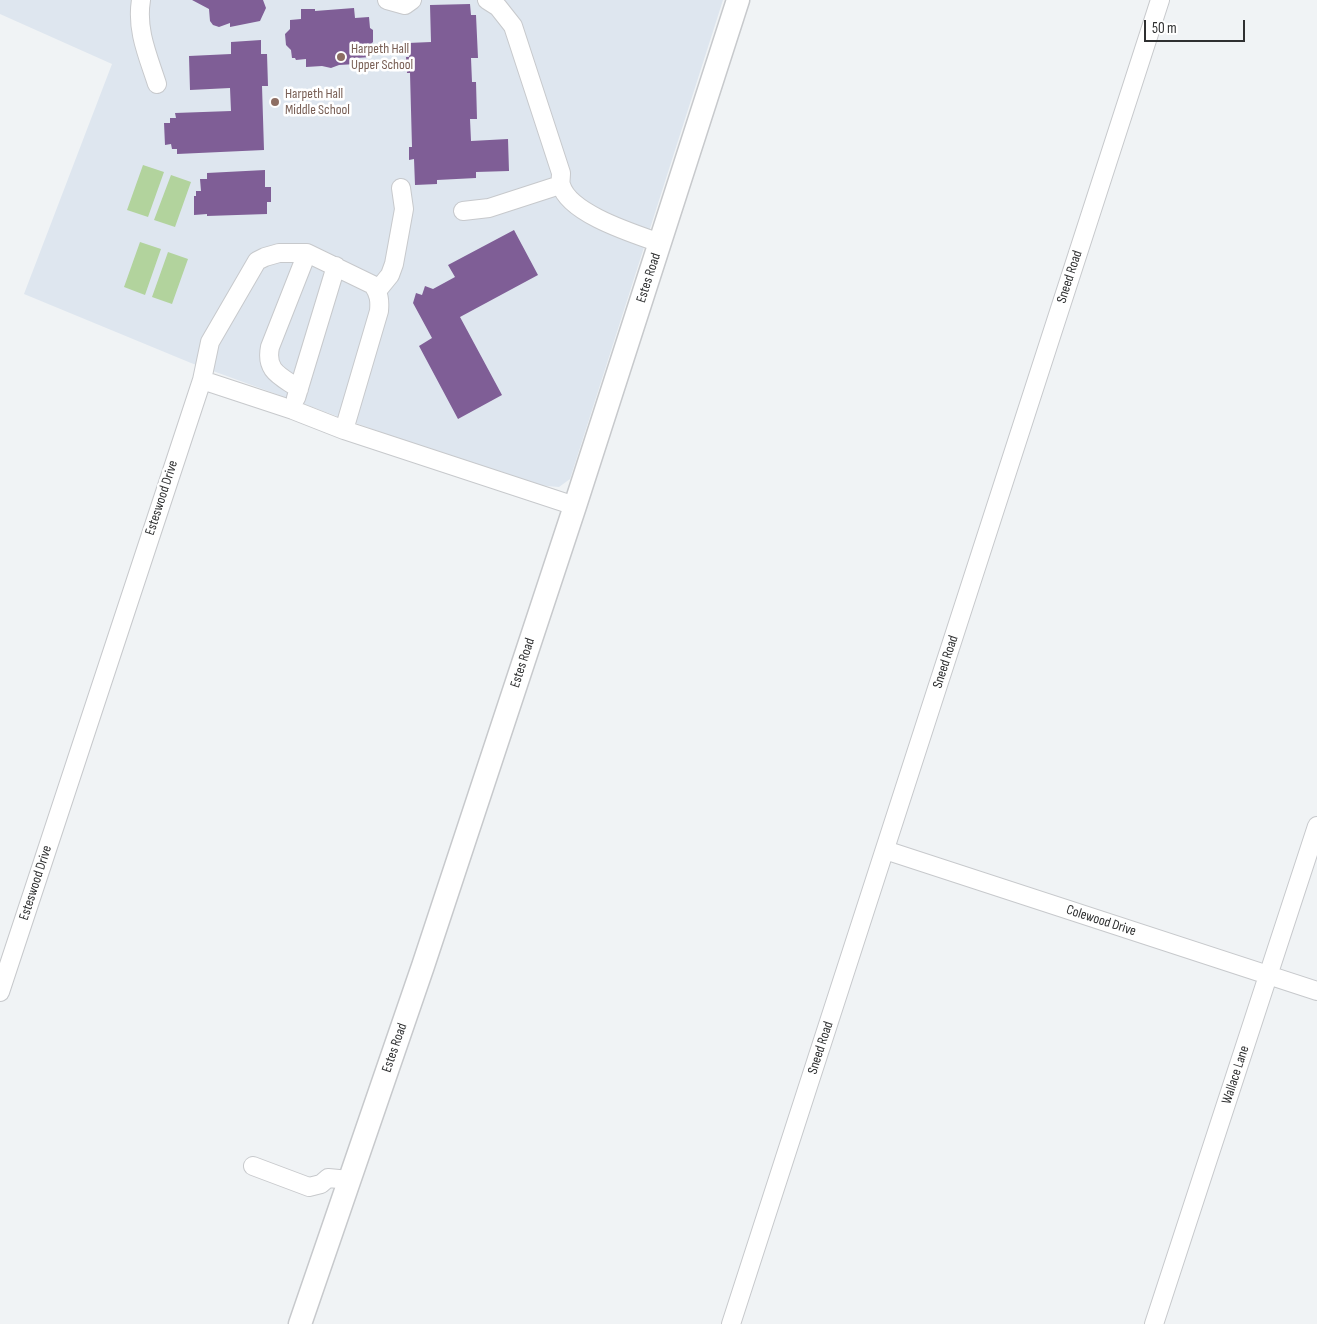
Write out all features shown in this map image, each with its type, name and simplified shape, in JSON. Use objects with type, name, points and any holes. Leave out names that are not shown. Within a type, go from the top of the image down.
[{"type":"main road","name":"Estes Road","points":[[300,1324],[423,966],[575,506],[738,0]]},
{"type":"street","points":[[140,0],[138,14],[142,39],[157,84]]},
{"type":"street","points":[[387,0],[405,5],[412,0]]},
{"type":"street","points":[[487,0],[498,7],[514,26],[561,173],[560,185],[570,199],[599,221],[660,243]]},
{"type":"street","name":"Sneed Road","points":[[732,1324],[1160,0]]},
{"type":"street","points":[[463,211],[489,208],[560,185]]},
{"type":"street","points":[[377,291],[390,275],[394,264],[404,209],[401,188]]},
{"type":"street","name":"Esteswood Drive","points":[[0,992],[202,380],[210,342],[257,262],[265,257],[279,253],[306,253]]},
{"type":"street","points":[[299,389],[272,369],[269,363],[269,355],[270,347],[306,253],[373,285],[380,302],[344,430]]},
{"type":"street","points":[[293,410],[336,266]]},
{"type":"street","points":[[202,380],[293,410],[344,430],[575,506]]},
{"type":"street","name":"Wallace Lane","points":[[1154,1324],[1317,826]]},
{"type":"street","name":"Colewood Drive","points":[[884,850],[1317,991]]},
{"type":"street","points":[[253,1166],[309,1187],[321,1184],[328,1178],[350,1180]]},
{"type":"shaded area","points":[[0,0],[723,0],[570,479],[559,487],[535,485],[471,465],[191,363],[24,294],[112,64],[0,14]]},
{"type":"green space","points":[[143,165],[164,172],[148,217],[127,210]]},
{"type":"green space","points":[[171,175],[191,182],[175,227],[154,220]]},
{"type":"green space","points":[[140,242],[161,249],[145,295],[124,287]]},
{"type":"green space","points":[[168,252],[188,259],[172,304],[152,297]]},
{"type":"building","points":[[192,0],[263,0],[266,8],[260,21],[230,27],[230,23],[219,27],[213,25],[210,21],[209,9]]},
{"type":"building","points":[[470,4],[471,15],[476,15],[478,58],[471,58],[472,82],[476,82],[477,119],[470,119],[471,141],[508,139],[509,171],[476,172],[476,178],[437,180],[437,184],[415,185],[414,159],[409,160],[409,147],[412,147],[410,73],[407,73],[406,57],[409,57],[408,43],[431,42],[430,5]]},
{"type":"building","points":[[354,8],[355,18],[369,17],[370,28],[373,30],[371,57],[356,58],[356,64],[339,65],[331,68],[322,66],[306,67],[306,59],[296,60],[292,58],[291,50],[286,45],[285,34],[290,29],[290,20],[301,19],[301,9],[315,9],[315,11]]},
{"type":"building","points":[[261,40],[261,54],[267,54],[268,86],[262,86],[264,150],[177,154],[177,149],[172,149],[171,144],[165,145],[164,123],[170,123],[170,118],[176,118],[175,113],[231,111],[230,88],[190,90],[189,56],[231,54],[231,42]]},
{"type":"building","points":[[265,170],[265,187],[271,187],[271,202],[267,202],[267,214],[194,215],[194,196],[196,196],[196,191],[201,191],[200,179],[207,179],[207,173]]},
{"type":"building","points":[[514,230],[538,275],[460,317],[502,395],[458,419],[419,346],[432,338],[413,303],[416,293],[422,295],[425,286],[433,289],[455,277],[448,265]]},
{"type":"place","name":"Harpeth Hall Upper School","points":[[341,57]]},
{"type":"place","name":"Harpeth Hall Middle School","points":[[275,102]]}]
